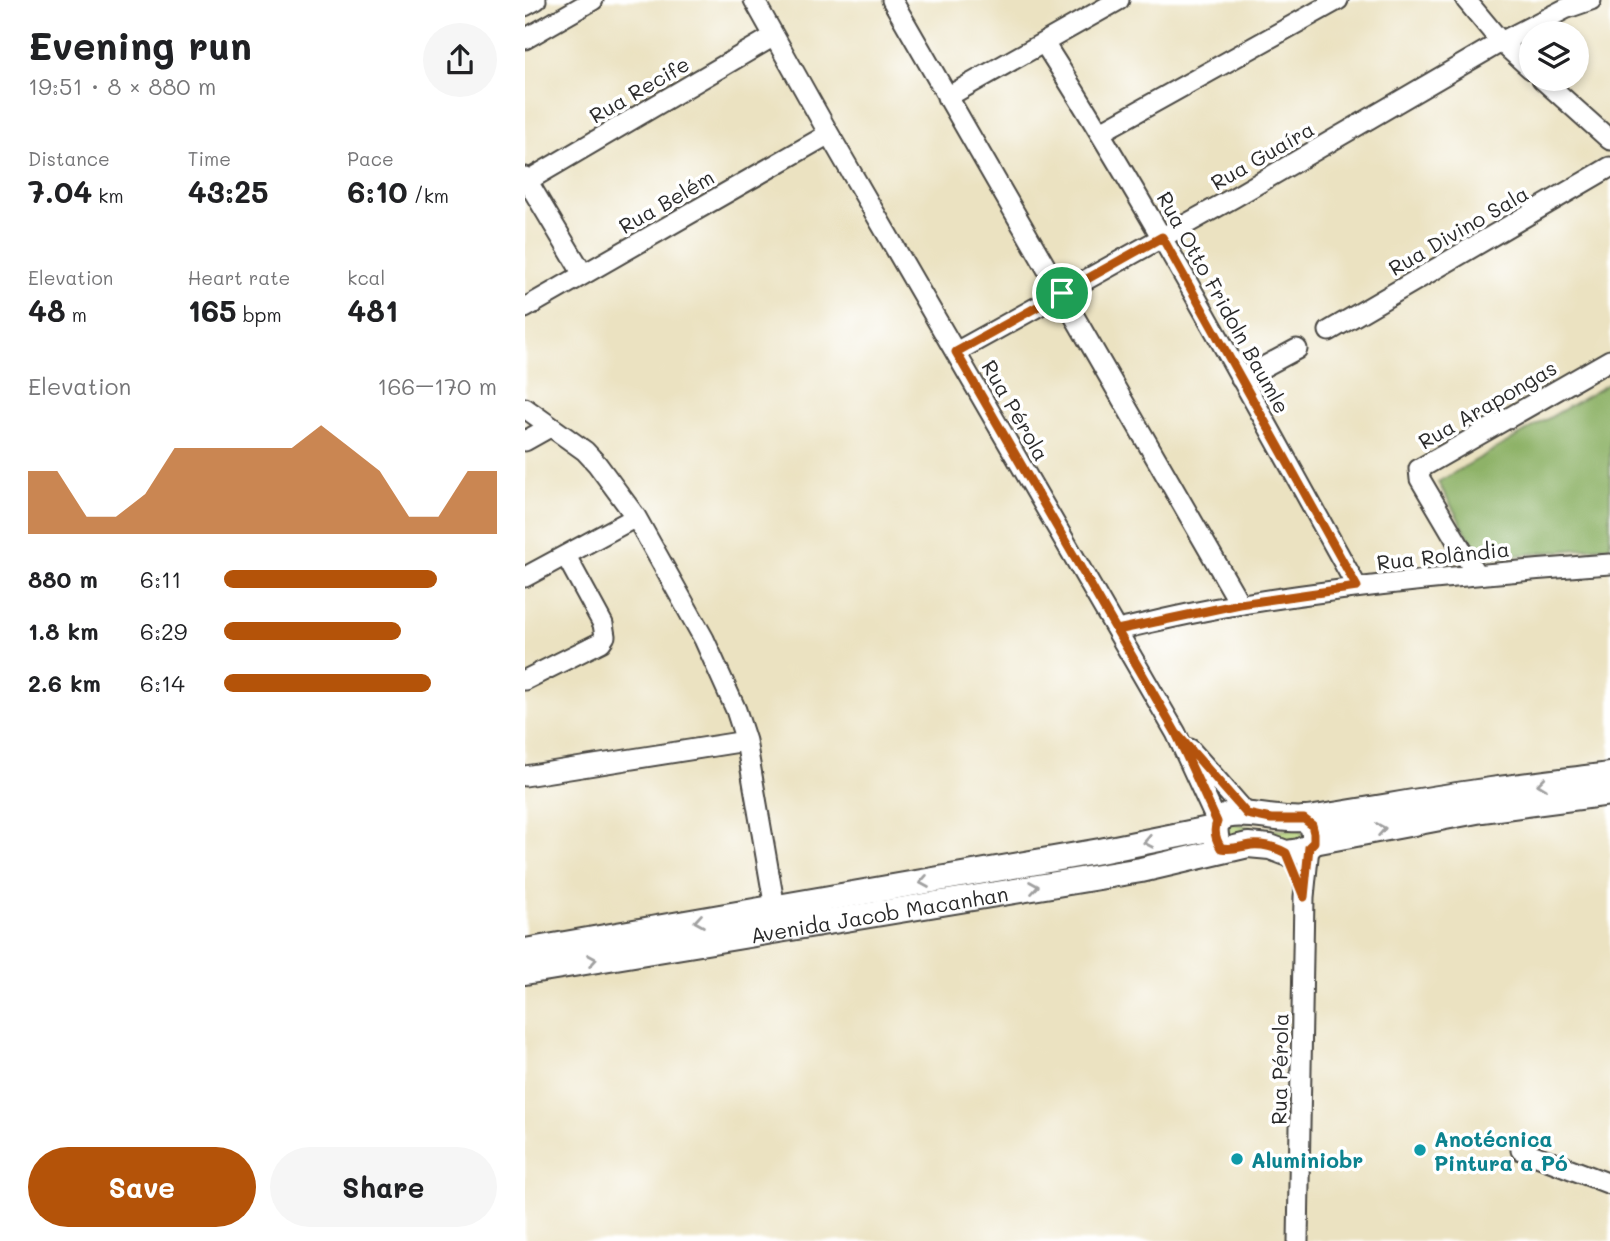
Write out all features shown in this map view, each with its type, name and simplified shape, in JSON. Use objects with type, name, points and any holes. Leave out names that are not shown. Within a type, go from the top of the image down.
[{"type":"main road","name":"Avenida Jacob Macanhan","points":[[525,951],[1100,851],[1216,825],[1230,815],[1304,819],[1610,775]]},
{"type":"main road","name":"Avenida Jacob Macanhan","points":[[525,972],[1141,870],[1256,845],[1303,847],[1482,810],[1610,793]]},
{"type":"main road","points":[[1303,847],[1314,833],[1312,825],[1304,819]]},
{"type":"main road","points":[[1216,825],[1217,842],[1221,848],[1232,850]]},
{"type":"street","points":[[525,6],[536,0]]},
{"type":"street","points":[[525,39],[593,0]]},
{"type":"street","name":"Rua Pérola","points":[[754,0],[1176,733],[1216,825]]},
{"type":"street","points":[[892,0],[1240,604]]},
{"type":"street","points":[[947,97],[1119,0]]},
{"type":"street","points":[[1101,132],[1338,0]]},
{"type":"street","points":[[1466,0],[1501,42],[1519,58]]},
{"type":"street","name":"Rua Guaíra","points":[[956,352],[1501,42],[1565,9],[1591,0]]},
{"type":"street","name":"Rua Recife","points":[[526,179],[774,36]]},
{"type":"street","name":"Rua Otto Fridoln Baumle","points":[[1044,43],[1101,132],[1162,237],[1357,587]]},
{"type":"street","points":[[1555,91],[1610,140]]},
{"type":"street","name":"Rua Belém","points":[[525,308],[829,134]]},
{"type":"street","name":"Rua Divino Sala","points":[[1329,331],[1610,167]]},
{"type":"street","points":[[526,179],[583,274]]},
{"type":"street","points":[[1241,379],[1297,348]]},
{"type":"street","name":"Rua Arapongas","points":[[1476,574],[1420,479],[1419,469],[1610,360]]},
{"type":"street","points":[[525,408],[585,451],[597,464],[636,517],[704,639],[736,710],[746,741],[775,908]]},
{"type":"street","points":[[525,441],[550,427]]},
{"type":"street","points":[[525,577],[636,517]]},
{"type":"street","points":[[525,681],[601,642],[605,636],[603,624],[566,556]]},
{"type":"street","name":"Rua Rolândia","points":[[1117,630],[1240,604],[1357,587],[1476,574],[1610,564]]},
{"type":"street","name":"Rua Pérola","points":[[1176,733],[1247,814]]},
{"type":"street","points":[[525,776],[746,741]]},
{"type":"street","name":"Rua Pérola","points":[[1298,1241],[1303,847]]},
{"type":"street","points":[[1521,1150],[1610,1184]]},
{"type":"green space","points":[[1610,383],[1610,546],[1481,559],[1438,482]]},
{"type":"green space","points":[[1229,822],[1264,830],[1300,829],[1303,835],[1300,843],[1230,839],[1227,835]]},
{"type":"place","name":"Anotécnica Pintura a Pó","points":[[1420,1150]]},
{"type":"place","name":"Aluminiobr","points":[[1237,1159]]},
{"type":"route","points":[[1062,293],[956,352],[1176,733],[1217,822],[1217,842],[1221,848],[1232,850],[1256,845],[1270,846],[1286,853],[1304,897],[1309,847],[1314,842],[1312,825],[1304,819],[1271,819],[1247,814],[1176,733],[1117,630],[1240,604],[1357,587],[1162,237],[1062,293]]}]
